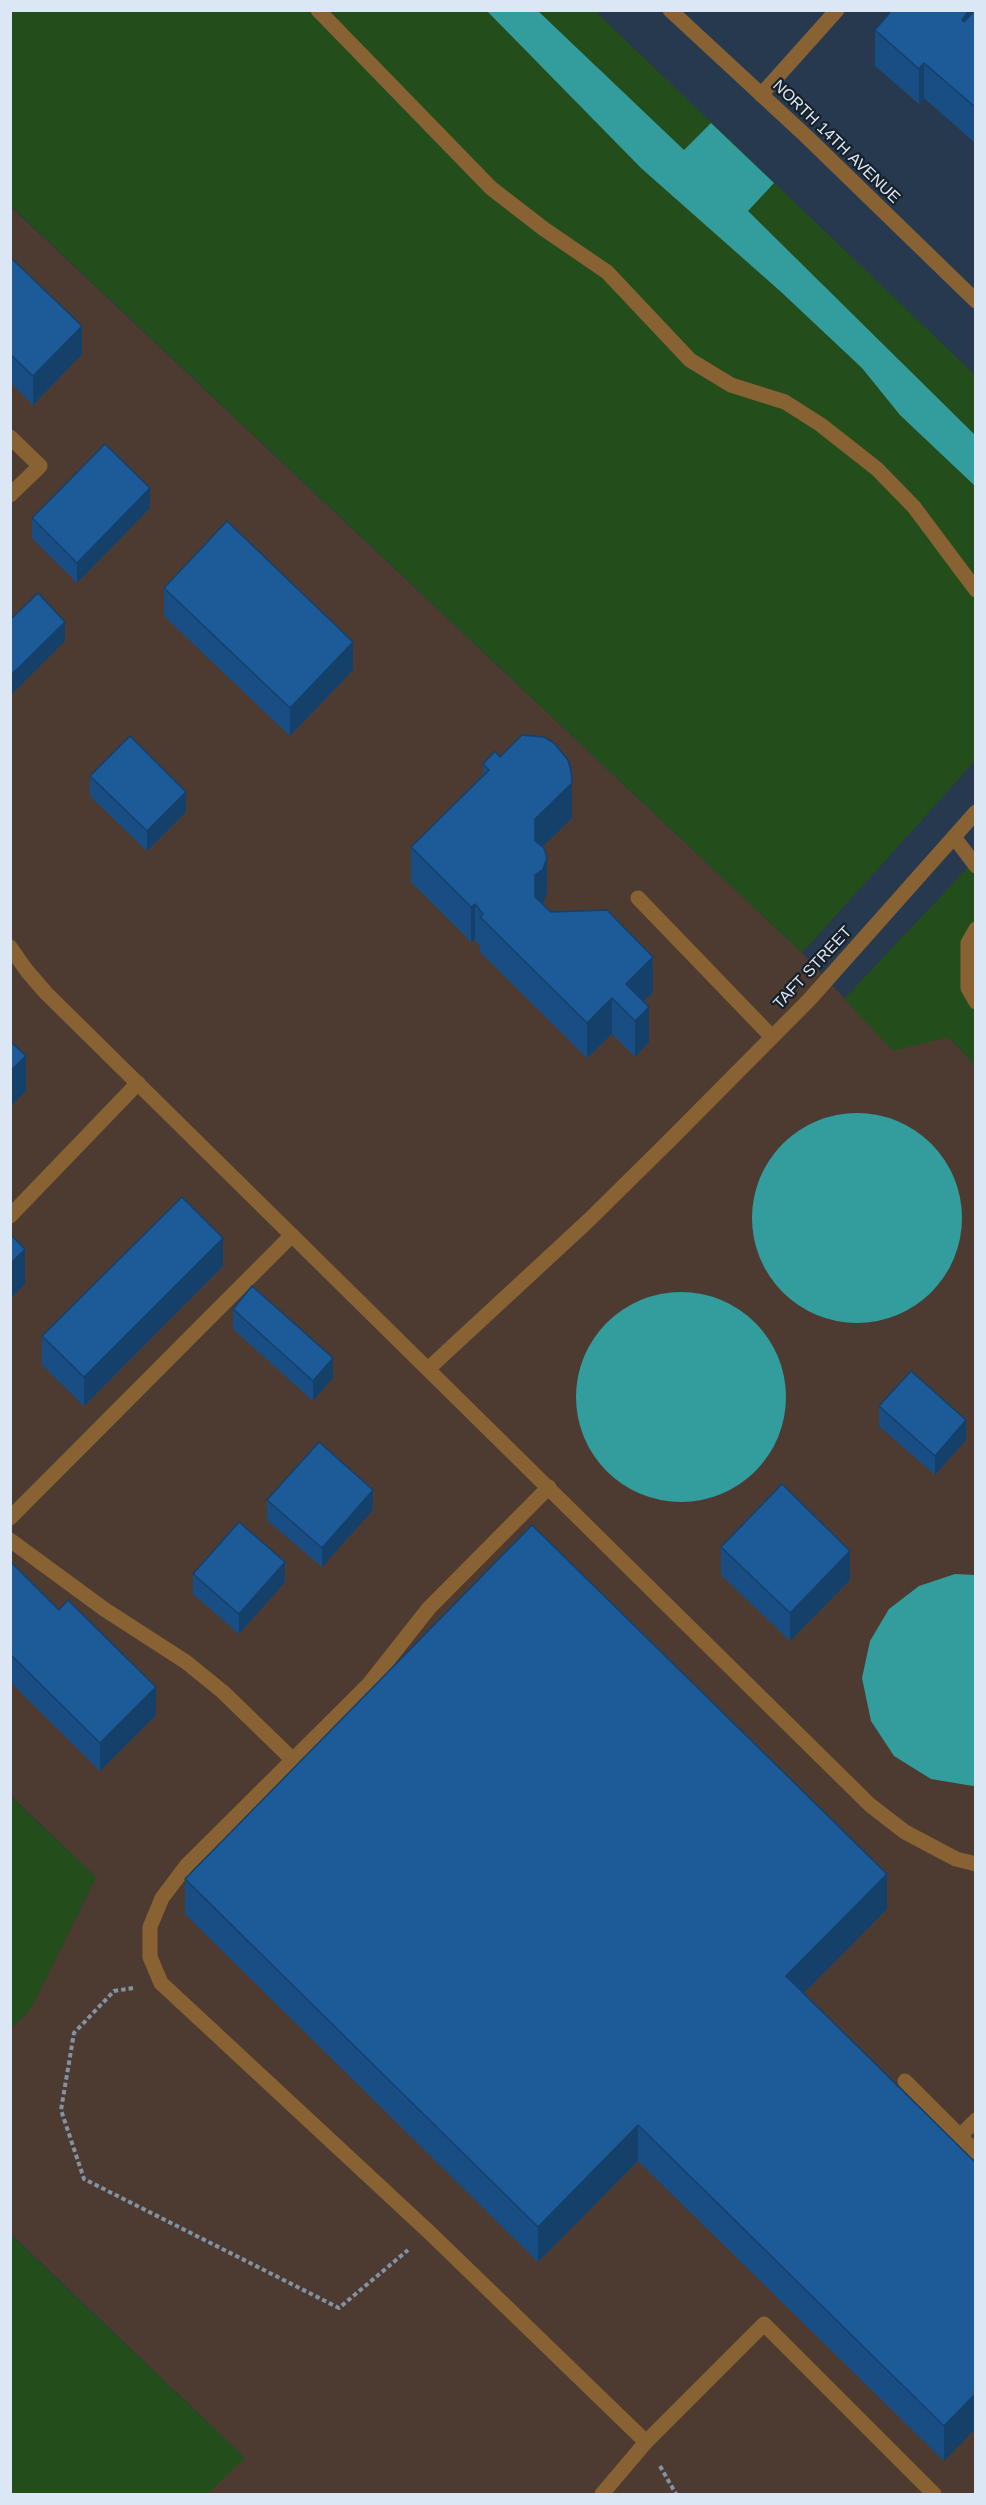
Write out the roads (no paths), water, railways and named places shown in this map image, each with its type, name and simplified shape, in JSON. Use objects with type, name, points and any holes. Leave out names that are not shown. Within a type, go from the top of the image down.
[{"type":"street","points":[[318,10],[491,188],[543,230],[607,272],[690,360],[731,385],[785,402],[821,425],[877,469],[914,507],[975,590]]},
{"type":"street","name":"NORTH 14TH AVENUE","points":[[670,10],[761,94],[975,301]]},
{"type":"street","points":[[761,94],[837,10]]},
{"type":"street","points":[[10,437],[40,466],[10,495]]},
{"type":"street","name":"TAFT STREET","points":[[428,1369],[589,1220],[809,1000],[975,812]]},
{"type":"street","points":[[954,837],[975,866]]},
{"type":"street","points":[[638,898],[772,1037]]},
{"type":"street","points":[[975,929],[968,943],[968,988],[975,1002]]},
{"type":"street","points":[[10,947],[46,993],[870,1804],[905,1832],[956,1859],[975,1864]]},
{"type":"street","points":[[10,1216],[138,1083]]},
{"type":"street","points":[[10,1518],[292,1234]]},
{"type":"street","points":[[549,1487],[429,1608],[369,1684],[187,1865],[162,1899],[150,1927],[150,1957],[161,1983],[429,2232],[646,2442]]},
{"type":"street","points":[[10,1540],[104,1609],[186,1662],[223,1692],[293,1760]]},
{"type":"street","points":[[905,2082],[975,2152]]},
{"type":"street","points":[[960,2136],[975,2120]]},
{"type":"street","points":[[602,2494],[646,2442],[764,2324],[934,2494]]}]
